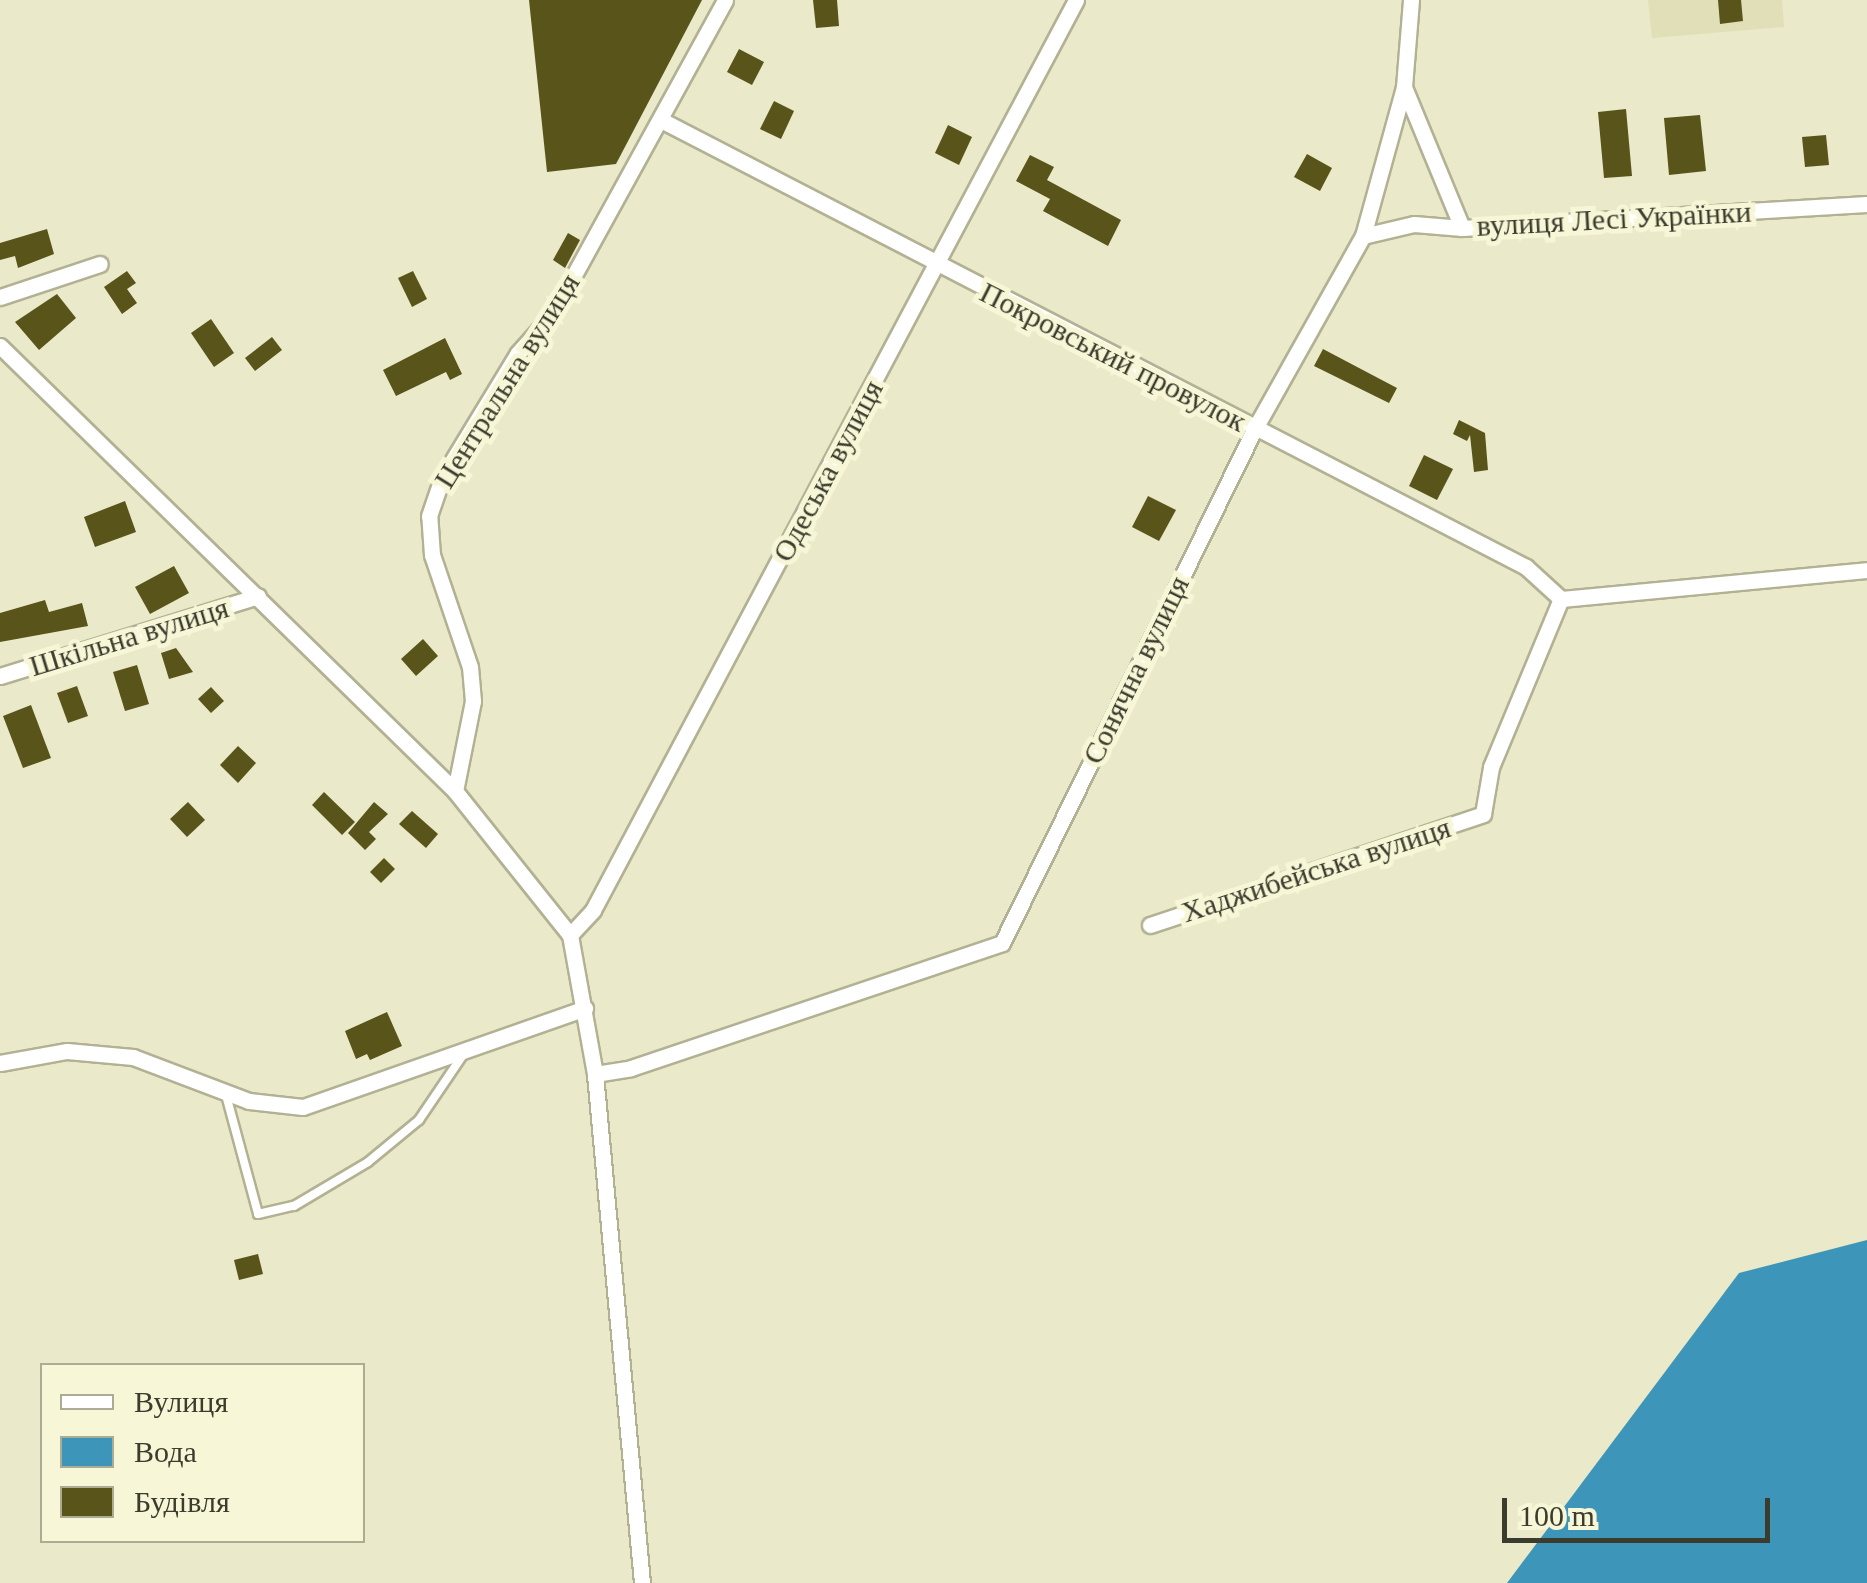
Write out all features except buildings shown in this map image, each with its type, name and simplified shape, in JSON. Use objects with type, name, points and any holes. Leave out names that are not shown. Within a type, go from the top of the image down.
[{"type":"street","name":"Центральна вулиця","points":[[455,791],[473,701],[470,667],[432,555],[429,516],[442,478],[518,354],[552,314],[724,0]]},
{"type":"street","name":"Одеська вулиця","points":[[570,935],[602,892],[1076,0]]},
{"type":"street","name":"Сонячна вулиця","points":[[596,1074],[706,1044],[1002,943],[1254,430],[1363,236],[1404,86],[1411,0]]},
{"type":"street","points":[[1404,86],[1462,228]]},
{"type":"street","name":"Покровський провулок","points":[[661,120],[937,267],[1526,567],[1561,599]]},
{"type":"street","name":"вулиця Лесі Українки","points":[[1363,236],[1414,224],[1462,228],[1867,204]]},
{"type":"street","points":[[0,297],[100,264]]},
{"type":"street","points":[[0,346],[455,791],[570,935],[596,1074],[642,1583]]},
{"type":"street","points":[[1561,599],[1867,570]]},
{"type":"street","name":"Шкільна вулиця","points":[[0,676],[258,596]]},
{"type":"street","name":"Хаджибейська вулиця","points":[[1150,926],[1483,814],[1490,767],[1561,599]]},
{"type":"street","points":[[0,1064],[67,1051],[134,1057],[276,1107],[303,1107],[584,1008]]},
{"type":"lane","points":[[224,1091],[258,1214],[294,1206],[368,1162],[418,1120],[466,1051]]},
{"type":"shaded area","points":[[1648,0],[1782,0],[1784,27],[1652,38]]},
{"type":"water","points":[[1867,1240],[1867,1583],[1507,1583],[1739,1273]]}]
